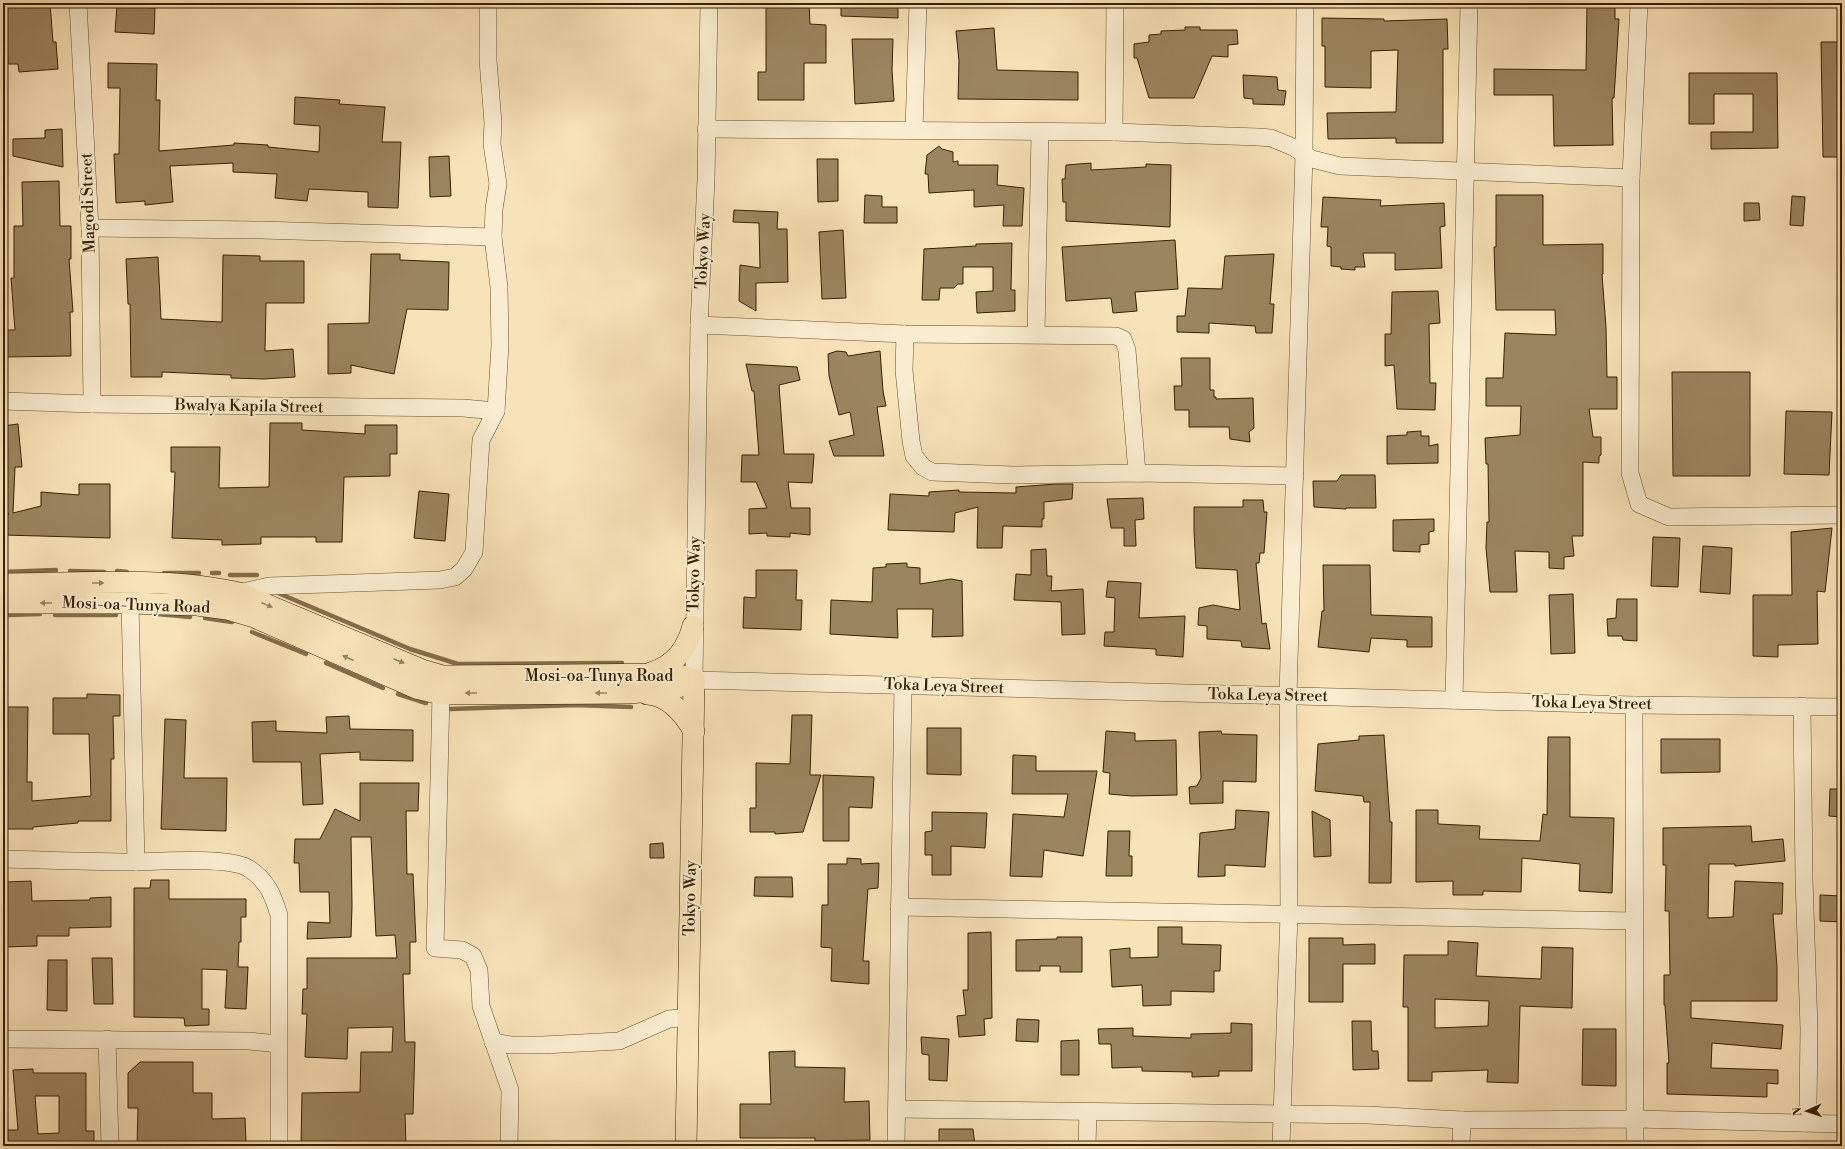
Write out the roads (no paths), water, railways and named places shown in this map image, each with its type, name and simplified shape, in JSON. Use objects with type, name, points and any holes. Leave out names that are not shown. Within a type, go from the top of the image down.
[{"type":"main road","name":"Mosi-oa-Tunya Road","points":[[3,584],[131,583],[217,588],[254,617],[416,688],[441,694],[630,693],[673,689],[694,680]]},
{"type":"main road","name":"Mosi-oa-Tunya Road","points":[[3,604],[130,603],[197,605],[233,601],[422,670],[443,676],[676,674],[694,680]]},
{"type":"main road","points":[[647,674],[660,669],[678,657],[690,639],[693,626]]},
{"type":"main road","name":"Tokyo Way","points":[[686,1146],[694,680]]},
{"type":"main road","points":[[630,693],[650,694],[669,701],[684,714],[694,731]]},
{"type":"street","name":"Magodi Street","points":[[78,3],[90,228],[92,404]]},
{"type":"street","points":[[233,601],[269,586],[440,580],[455,577],[464,569],[474,552],[481,440],[496,411],[500,345],[499,287],[493,237],[494,209],[498,184],[492,144],[488,60],[488,3]]},
{"type":"street","name":"Tokyo Way","points":[[694,680],[693,626],[699,325],[706,180],[709,3]]},
{"type":"street","points":[[914,130],[918,3]]},
{"type":"street","points":[[1114,132],[1115,3]]},
{"type":"street","points":[[1281,1146],[1289,914],[1288,695],[1304,154],[1305,3]]},
{"type":"street","points":[[1454,700],[1469,3]]},
{"type":"street","points":[[1639,3],[1631,178],[1630,473],[1640,504],[1669,517],[1842,515]]},
{"type":"street","points":[[706,129],[914,130],[1040,133],[1114,132],[1264,137],[1271,138],[1293,147],[1312,159],[1340,166],[1631,178]]},
{"type":"street","points":[[1036,334],[1040,133]]},
{"type":"street","points":[[90,228],[261,230],[493,237]]},
{"type":"street","points":[[699,325],[905,334],[1036,334],[1116,336],[1123,339],[1127,350],[1137,473]]},
{"type":"street","points":[[905,334],[904,370],[911,441],[914,456],[923,467],[932,472],[948,474],[1012,475],[1137,473],[1295,476]]},
{"type":"street","name":"Bwalya Kapila Street","points":[[3,401],[92,404],[463,408],[496,411]]},
{"type":"street","points":[[130,603],[136,862]]},
{"type":"street","name":"Toka Leya Street","points":[[694,680],[903,684],[1634,705],[1842,707]]},
{"type":"street","points":[[896,1146],[903,684]]},
{"type":"street","points":[[441,694],[435,948],[462,950],[473,956],[478,970],[481,1006],[510,1090],[509,1146]]},
{"type":"street","points":[[1634,705],[1635,1146]]},
{"type":"street","points":[[1802,706],[1804,879],[1809,1029],[1808,1106],[1804,1123]]},
{"type":"street","points":[[3,859],[136,862],[191,861],[225,863],[247,867],[263,879],[273,894],[279,915],[279,1146]]},
{"type":"street","points":[[899,907],[1634,921]]},
{"type":"street","points":[[493,1042],[511,1045],[543,1045],[619,1040],[669,1019],[688,1017]]},
{"type":"street","points":[[3,1039],[249,1041],[278,1044]]},
{"type":"street","points":[[108,1039],[110,1146]]},
{"type":"street","points":[[897,1110],[1368,1115],[1462,1120],[1636,1119],[1842,1124]]},
{"type":"street","points":[[1088,1112],[1088,1146]]},
{"type":"street","points":[[1461,1146],[1462,1120]]},
{"type":"waterway","points":[[3,572],[56,570]]},
{"type":"waterway","points":[[70,571],[104,572]]},
{"type":"waterway","points":[[117,571],[127,572]]},
{"type":"waterway","points":[[164,573],[199,573]]},
{"type":"waterway","points":[[212,573],[219,573]]},
{"type":"waterway","points":[[230,575],[257,575]]},
{"type":"waterway","points":[[278,593],[410,649],[458,664],[622,663]]},
{"type":"waterway","points":[[7,615],[40,614]]},
{"type":"waterway","points":[[158,614],[190,617]]},
{"type":"waterway","points":[[55,615],[116,615]]},
{"type":"waterway","points":[[205,618],[232,622]]},
{"type":"waterway","points":[[252,632],[306,654]]},
{"type":"waterway","points":[[326,663],[383,688]]},
{"type":"waterway","points":[[398,694],[426,703]]},
{"type":"waterway","points":[[450,709],[576,705],[631,707]]}]
